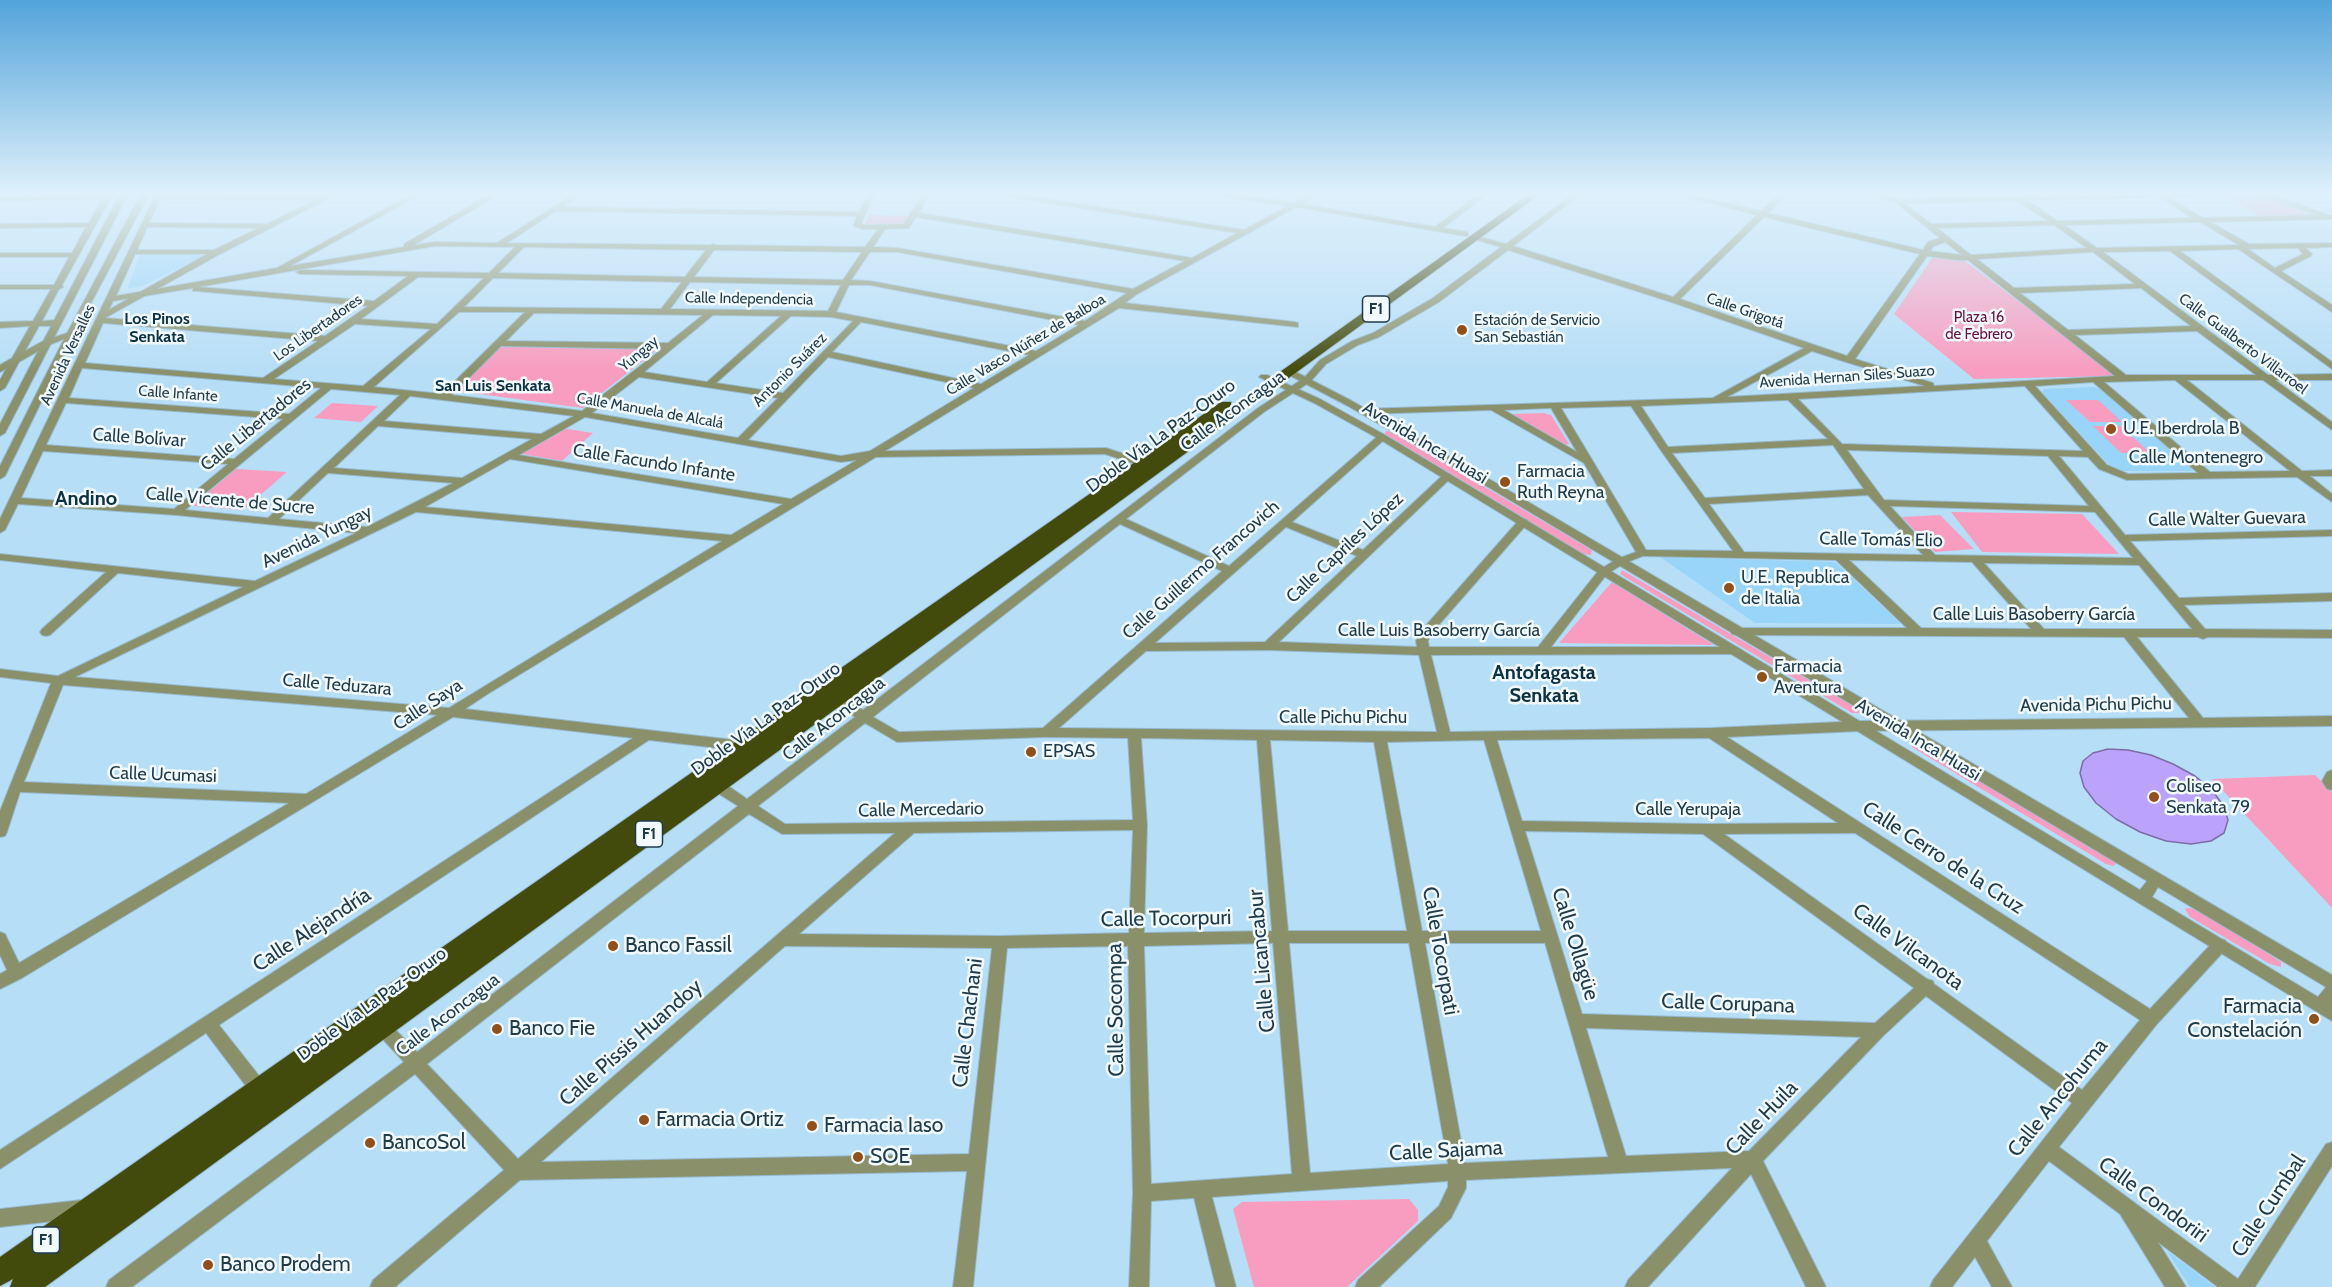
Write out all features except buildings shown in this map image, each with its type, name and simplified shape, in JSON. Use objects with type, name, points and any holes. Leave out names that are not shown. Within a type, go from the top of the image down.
[{"type":"highway","name":"Doble Vía La Paz-Oruro","points":[[23,1287],[381,1026],[1281,380],[1449,252]]},
{"type":"highway","name":"Doble Vía La Paz-Oruro","points":[[0,1273],[1143,463],[1281,380],[1449,252]]},
{"type":"street","points":[[0,388],[77,252]]},
{"type":"street","name":"Avenida Versalles","points":[[0,433],[93,252]]},
{"type":"street","name":"Avenida Versalles","points":[[0,476],[114,252]]},
{"type":"street","name":"Avenida Versalles","points":[[0,530],[111,299],[130,252]]},
{"type":"street","points":[[100,318],[217,252]]},
{"type":"street","points":[[272,273],[311,252]]},
{"type":"street","points":[[111,299],[388,252]]},
{"type":"street","points":[[366,389],[439,327],[515,252]]},
{"type":"street","points":[[664,311],[708,252]]},
{"type":"street","points":[[831,314],[846,282],[864,252]]},
{"type":"street","points":[[909,252],[1134,292]]},
{"type":"street","points":[[1144,252],[1193,260]]},
{"type":"street","name":"Calle Vasco Núñez de Balboa","points":[[873,454],[1118,305],[1134,292],[1208,252]]},
{"type":"street","name":"Calle Aconcagua","points":[[116,1287],[417,1062],[1261,410],[1281,380],[1307,380],[1330,357],[1355,343],[1376,335],[1436,300],[1500,252]]},
{"type":"street","name":"Calle Grigotá","points":[[1527,252],[1811,348],[1937,387]]},
{"type":"street","points":[[1674,300],[1722,252]]},
{"type":"street","points":[[1921,252],[1947,257],[2057,252]]},
{"type":"street","points":[[1961,252],[2124,378]]},
{"type":"street","name":"Calle Gualberto Villarroel","points":[[2098,252],[2332,427]]},
{"type":"street","points":[[2177,252],[2332,366]]},
{"type":"street","points":[[2251,252],[2332,309]]},
{"type":"street","points":[[2275,270],[2282,269],[2308,254],[2306,252]]},
{"type":"street","points":[[1849,360],[1925,253]]},
{"type":"street","points":[[0,255],[75,255]]},
{"type":"street","points":[[297,268],[299,272],[307,274],[870,283],[1087,324]]},
{"type":"street","name":"Los Libertadores","points":[[266,380],[414,276]]},
{"type":"street","points":[[193,286],[200,291],[377,304]]},
{"type":"street","points":[[2012,291],[2143,286]]},
{"type":"street","points":[[0,287],[59,287]]},
{"type":"street","points":[[1118,305],[1295,325]]},
{"type":"street","name":"Calle Independencia","points":[[458,309],[831,314],[1036,354]]},
{"type":"street","points":[[445,397],[532,310]]},
{"type":"street","name":"Yungay","points":[[584,414],[637,374],[710,313]]},
{"type":"street","points":[[710,384],[789,313]]},
{"type":"street","points":[[0,325],[36,325],[100,318],[327,339]]},
{"type":"street","name":"Antonio Suárez","points":[[740,442],[860,319]]},
{"type":"street","points":[[353,321],[439,327]]},
{"type":"street","points":[[2065,333],[2197,328]]},
{"type":"street","points":[[0,369],[46,343],[70,335]]},
{"type":"street","points":[[498,343],[669,346]]},
{"type":"street","points":[[1714,401],[1811,348]]},
{"type":"street","points":[[828,354],[981,387]]},
{"type":"street","points":[[0,362],[15,362]]},
{"type":"street","name":"Calle Manuela de Alcalá","points":[[80,365],[408,393],[584,414],[841,459],[873,454],[1106,451],[1143,463]]},
{"type":"street","points":[[637,374],[785,396]]},
{"type":"street","name":"Avenida Hernan Siles Suazo","points":[[1365,411],[1714,401],[2124,378],[2332,377]]},
{"type":"street","points":[[2178,378],[2332,499]]},
{"type":"street","name":"Avenida Inca Huasi","points":[[1281,380],[1376,434],[1737,651],[2326,1010]]},
{"type":"street","name":"Avenida Inca Huasi","points":[[1307,380],[1365,411],[1621,561],[2332,983]]},
{"type":"street","points":[[2096,380],[2207,475]]},
{"type":"street","name":"Calle Montenegro","points":[[2027,383],[2103,467],[2127,477],[2332,473]]},
{"type":"street","name":"Calle Libertadores","points":[[176,512],[329,386]]},
{"type":"street","points":[[271,521],[408,393]]},
{"type":"street","points":[[1790,396],[1837,444],[1871,492],[1931,557]]},
{"type":"street","name":"Calle Infante","points":[[63,400],[291,417]]},
{"type":"street","points":[[1634,402],[1665,450],[1741,555]]},
{"type":"street","points":[[1554,405],[1642,554]]},
{"type":"street","points":[[1492,407],[1587,461]]},
{"type":"street","name":"Avenida Yungay","points":[[59,680],[371,531],[584,414]]},
{"type":"street","points":[[378,423],[542,437]]},
{"type":"street","name":"Calle Guillermo Francovich","points":[[1046,732],[1284,522],[1385,423]]},
{"type":"street","points":[[1665,450],[1837,444],[2090,454]]},
{"type":"street","name":"Calle Bolívar","points":[[40,448],[236,462]]},
{"type":"street","points":[[2050,452],[2203,635]]},
{"type":"street","name":"Calle Saya","points":[[0,982],[309,799],[873,454]]},
{"type":"street","name":"Calle Facundo Infante","points":[[509,456],[794,503]]},
{"type":"street","points":[[327,470],[464,481]]},
{"type":"street","name":"Calle Capriles López","points":[[1268,646],[1447,477]]},
{"type":"street","points":[[1701,501],[1871,492]]},
{"type":"street","name":"Calle Vicente de Sucre","points":[[15,501],[176,512],[371,531]]},
{"type":"street","points":[[1881,503],[2098,509]]},
{"type":"street","points":[[414,509],[736,539]]},
{"type":"street","points":[[1119,520],[1229,570]]},
{"type":"street","points":[[1284,522],[1365,555]]},
{"type":"street","points":[[1445,736],[1422,641],[1425,634],[1522,522]]},
{"type":"street","name":"Calle Walter Guevara","points":[[2122,538],[2332,533]]},
{"type":"street","name":"Calle Tomás Elio","points":[[1603,572],[1621,561],[1642,554],[1837,555],[2142,562]]},
{"type":"street","points":[[1837,555],[1918,632]]},
{"type":"street","points":[[0,557],[258,585]]},
{"type":"street","points":[[1974,558],[2041,633]]},
{"type":"street","points":[[46,632],[114,570]]},
{"type":"street","points":[[1542,650],[1603,572]]},
{"type":"street","points":[[2174,602],[2332,597]]},
{"type":"street","name":"Calle Luis Basoberry García","points":[[1736,631],[2332,634]]},
{"type":"street","points":[[2128,634],[2199,722]]},
{"type":"street","name":"Calle Luis Basoberry García","points":[[1141,647],[1268,646],[1424,651],[1737,651]]},
{"type":"street","name":"Calle Teduzara","points":[[0,674],[449,712],[743,746]]},
{"type":"street","points":[[0,832],[15,787],[59,680]]},
{"type":"street","name":"Calle Pichu Pichu","points":[[835,699],[897,737],[1046,732],[1380,737],[1711,733],[1861,726]]},
{"type":"street","name":"Avenida Pichu Pichu","points":[[1861,726],[2332,721]]},
{"type":"street","name":"Calle Socompa","points":[[1134,733],[1140,825],[1137,941],[1142,1193],[1139,1287]]},
{"type":"street","name":"Calle Cerro de la Cruz","points":[[1711,733],[2151,1019]]},
{"type":"street","name":"Calle Alejandría","points":[[0,1160],[648,734]]},
{"type":"street","name":"Calle Ollagüe","points":[[1489,735],[1620,1166]]},
{"type":"street","name":"Calle Licancabur","points":[[1263,736],[1302,1182]]},
{"type":"street","name":"Calle Tocorpati","points":[[1380,737],[1458,1172]]},
{"type":"street","points":[[2332,775],[2329,781],[2332,785]]},
{"type":"street","name":"Calle Mercedario","points":[[716,785],[782,829],[1140,825]]},
{"type":"street","name":"Calle Ucumasi","points":[[15,787],[309,799]]},
{"type":"street","name":"Calle Yerupaja","points":[[1517,826],[1706,829],[1858,828]]},
{"type":"street","name":"Calle Pissis Huandoy","points":[[380,1287],[517,1172],[909,829]]},
{"type":"street","name":"Calle Vilcanota","points":[[1706,829],[2084,1101]]},
{"type":"street","points":[[2143,898],[2156,879]]},
{"type":"street","name":"Calle Tocorpuri","points":[[784,940],[1000,942],[1281,937],[1550,937]]},
{"type":"street","points":[[0,938],[16,973]]},
{"type":"street","name":"Calle Chachani","points":[[963,1287],[974,1162],[1000,942]]},
{"type":"street","name":"Calle Ancohuma","points":[[1940,1287],[2046,1148],[2151,1019],[2220,945]]},
{"type":"street","name":"Calle Huila","points":[[1635,1287],[1753,1159],[1878,1030],[1927,986]]},
{"type":"street","points":[[2326,1010],[2332,991]]},
{"type":"street","name":"Calle Corupana","points":[[1577,1021],[1878,1030]]},
{"type":"street","points":[[208,1023],[258,1089]]},
{"type":"street","points":[[381,1026],[417,1062],[517,1172],[974,1162]]},
{"type":"street","name":"Calle Condoriri","points":[[2046,1148],[2234,1287]]},
{"type":"street","name":"Calle Cumbal","points":[[2244,1287],[2332,1150]]},
{"type":"street","points":[[1753,1159],[1816,1287]]},
{"type":"street","name":"Calle Sajama","points":[[1142,1193],[1458,1172],[1753,1159]]},
{"type":"street","points":[[1365,1287],[1445,1212],[1457,1188],[1458,1172]]},
{"type":"street","points":[[1201,1189],[1226,1287]]},
{"type":"street","points":[[0,1218],[92,1208]]},
{"type":"street","points":[[2125,1208],[2176,1287]]},
{"type":"street","points":[[1976,1240],[2002,1287]]},
{"type":"shaded area","points":[[148,253],[210,253],[140,287],[128,288],[139,256]]},
{"type":"shaded area","points":[[2094,387],[2104,390],[2194,468],[2192,471],[2113,469],[2042,392],[2044,389]]},
{"type":"shaded area","points":[[1660,557],[1835,562],[1901,624],[1755,623]]},
{"type":"shaded area","points":[[2167,1251],[2215,1287],[2190,1287]]},
{"type":"green space","name":"Plaza 16 de Febrero","points":[[1933,257],[1965,261],[2118,376],[1974,379],[1894,314]]},
{"type":"green space","points":[[501,346],[660,347],[583,408],[457,391]]},
{"type":"green space","points":[[2066,400],[2098,400],[2122,422],[2090,422]]},
{"type":"green space","points":[[332,403],[378,406],[361,422],[314,418]]},
{"type":"green space","points":[[1544,413],[1551,415],[1569,444],[1565,445],[1511,414]]},
{"type":"green space","points":[[2093,426],[2121,426],[2150,453],[2121,453]]},
{"type":"green space","points":[[561,428],[593,433],[562,461],[517,453]]},
{"type":"green space","points":[[1386,431],[1592,550],[1591,555],[1583,554],[1385,434]]},
{"type":"green space","points":[[236,469],[287,472],[243,510],[194,506],[194,504]]},
{"type":"green space","points":[[1951,512],[2082,514],[2119,554],[1982,552]]},
{"type":"green space","points":[[1940,515],[1974,549],[1935,552],[1902,517]]},
{"type":"green space","points":[[1622,570],[1858,709],[1860,713],[1852,713],[1620,574]]},
{"type":"green space","points":[[1612,582],[1714,645],[1559,643]]},
{"type":"green space","points":[[1911,742],[1918,743],[2116,861],[2116,864],[2113,866],[2106,864],[1912,747]]},
{"type":"green space","points":[[2315,775],[2332,792],[2332,908],[2212,779]]},
{"type":"green space","points":[[2185,909],[2196,909],[2275,958],[2281,962],[2281,967],[2270,964],[2190,917]]},
{"type":"green space","points":[[1409,1199],[1418,1210],[1418,1221],[1347,1287],[1254,1287],[1233,1209],[1242,1202]]},
{"type":"place","name":"Estación de Servicio San Sebastián","points":[[1462,330]]},
{"type":"place","name":"U.E. Iberdrola B","points":[[2111,429]]},
{"type":"place","name":"Farmacia Ruth Reyna","points":[[1505,482]]},
{"type":"place","name":"U.E. Republica de Italia","points":[[1729,588]]},
{"type":"place","name":"Farmacia Aventura","points":[[1762,677]]},
{"type":"place","name":"EPSAS","points":[[1031,752]]},
{"type":"place","name":"Coliseo Senkata 79","points":[[2154,797]]},
{"type":"place","name":"Banco Fassil","points":[[613,946]]},
{"type":"place","name":"Farmacia Constelación","points":[[2314,1019]]},
{"type":"place","name":"Banco Fie","points":[[497,1029]]},
{"type":"place","name":"Farmacia Ortiz","points":[[644,1120]]},
{"type":"place","name":"Farmacia Iaso","points":[[812,1126]]},
{"type":"place","name":"BancoSol","points":[[370,1143]]},
{"type":"place","name":"SOE","points":[[858,1157]]},
{"type":"place","name":"Banco Prodem","points":[[208,1265]]},
{"type":"district","name":"Los Pinos Senkata","points":[[157,328]]},
{"type":"district","name":"San Luis Senkata","points":[[493,386]]},
{"type":"district","name":"Andino","points":[[86,499]]},
{"type":"district","name":"Antofagasta Senkata","points":[[1544,684]]}]
